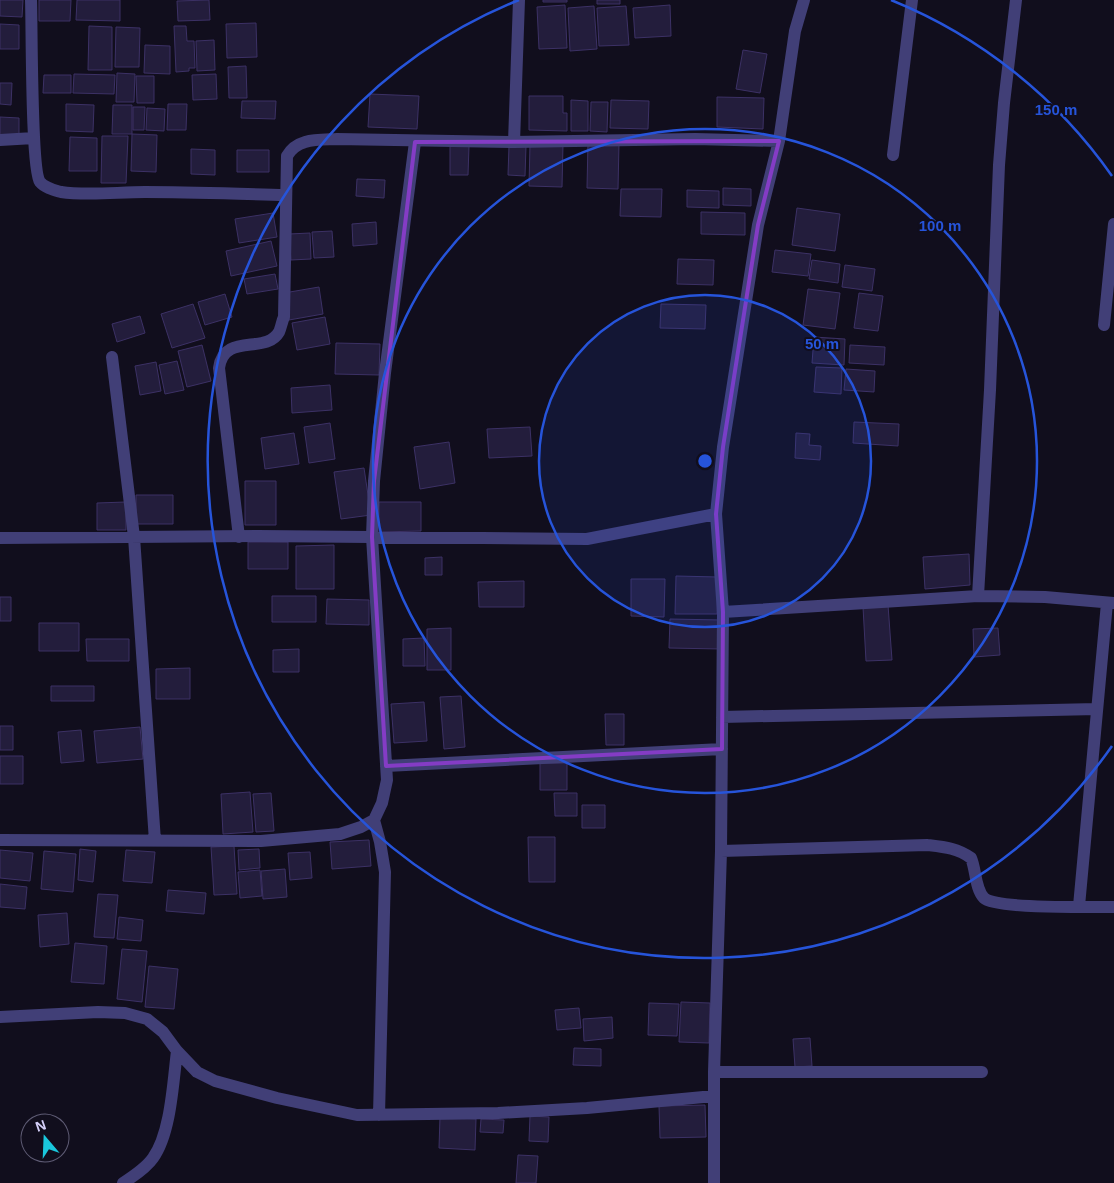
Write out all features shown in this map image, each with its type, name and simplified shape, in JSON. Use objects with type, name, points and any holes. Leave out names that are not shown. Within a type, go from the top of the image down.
[{"type":"street","points":[[31,0],[34,138],[40,182],[49,188],[61,192],[286,196]]},
{"type":"street","points":[[514,142],[519,0]]},
{"type":"street","points":[[714,1183],[714,1072],[721,851],[722,749],[722,612],[716,514],[723,447],[758,226],[779,141],[795,31],[804,0]]},
{"type":"street","points":[[893,155],[912,0]]},
{"type":"street","points":[[978,596],[990,390],[999,165],[1016,0]]},
{"type":"street","points":[[0,140],[34,138]]},
{"type":"street","points":[[239,537],[219,368],[220,358],[226,351],[239,346],[269,340],[278,333],[284,316],[286,156],[292,147],[300,143],[337,139],[415,142],[694,139],[779,141]]},
{"type":"street","points":[[0,840],[261,841],[312,838],[340,834],[361,827],[374,820],[382,803],[386,780],[386,766],[372,537],[374,481],[415,142]]},
{"type":"street","points":[[1104,325],[1114,224]]},
{"type":"street","points":[[112,357],[134,537],[155,840]]},
{"type":"street","points":[[0,538],[372,537],[588,539],[716,514]]},
{"type":"street","points":[[722,612],[978,596],[1045,597],[1111,603],[1097,709],[1079,906]]},
{"type":"street","points":[[722,717],[1097,709]]},
{"type":"street","points":[[386,766],[722,749]]},
{"type":"street","points":[[374,820],[385,872],[380,1115]]},
{"type":"street","points":[[721,851],[927,845],[952,848],[971,858],[982,896],[988,901],[1012,905],[1114,907]]},
{"type":"street","points":[[0,1017],[98,1012],[125,1013],[147,1019],[163,1032],[177,1051],[197,1072],[215,1081],[277,1098],[358,1115],[498,1113],[587,1108],[714,1096]]},
{"type":"street","points":[[123,1183],[137,1174],[153,1158],[165,1135],[177,1051]]},
{"type":"street","points":[[714,1072],[982,1072]]},
{"type":"highlighted area","points":[[779,141],[758,225],[723,447],[716,514],[723,612],[722,749],[386,766],[372,537],[374,481],[415,142]]},
{"type":"building","points":[[0,0],[23,0],[22,17],[0,16]]},
{"type":"building","points":[[39,0],[71,0],[70,21],[39,21]]},
{"type":"building","points":[[77,0],[120,0],[120,21],[76,20]]},
{"type":"building","points":[[209,0],[210,20],[178,21],[177,1]]},
{"type":"building","points":[[543,0],[567,0],[567,2],[543,2]]},
{"type":"building","points":[[597,0],[620,0],[620,4],[597,4]]},
{"type":"building","points":[[565,5],[567,48],[539,49],[537,7]]},
{"type":"building","points":[[670,5],[671,36],[635,38],[633,8]]},
{"type":"building","points":[[594,6],[597,49],[570,51],[568,8]]},
{"type":"building","points":[[626,6],[629,45],[599,46],[597,8]]},
{"type":"building","points":[[256,23],[257,57],[227,58],[226,24]]},
{"type":"building","points":[[0,24],[19,25],[19,49],[0,49]]},
{"type":"building","points":[[89,26],[112,27],[112,70],[88,70]]},
{"type":"building","points":[[174,26],[186,26],[187,41],[194,41],[195,68],[189,68],[189,71],[176,72]]},
{"type":"building","points":[[116,27],[140,28],[139,67],[115,67]]},
{"type":"building","points":[[214,40],[215,70],[197,71],[196,41]]},
{"type":"building","points":[[145,45],[170,46],[170,74],[144,73]]},
{"type":"building","points":[[743,50],[767,54],[760,93],[736,89]]},
{"type":"building","points":[[246,66],[247,98],[229,98],[228,67]]},
{"type":"building","points":[[117,73],[135,74],[134,102],[116,102]]},
{"type":"building","points":[[74,74],[115,75],[114,94],[73,93]]},
{"type":"building","points":[[216,74],[217,99],[193,100],[192,75]]},
{"type":"building","points":[[44,75],[71,75],[71,93],[43,93]]},
{"type":"building","points":[[136,76],[154,76],[154,103],[137,103]]},
{"type":"building","points":[[0,83],[12,83],[11,105],[0,104]]},
{"type":"building","points":[[370,94],[419,96],[417,129],[368,127]]},
{"type":"building","points":[[529,96],[563,96],[563,113],[567,113],[567,131],[529,130]]},
{"type":"building","points":[[717,97],[764,98],[763,129],[717,127]]},
{"type":"building","points":[[571,100],[588,101],[588,131],[571,131]]},
{"type":"building","points":[[611,100],[649,101],[648,129],[610,128]]},
{"type":"building","points":[[242,101],[276,101],[275,119],[241,118]]},
{"type":"building","points":[[591,102],[608,102],[607,132],[590,131]]},
{"type":"building","points":[[66,104],[94,105],[93,132],[66,131]]},
{"type":"building","points":[[168,104],[187,104],[186,130],[167,130]]},
{"type":"building","points":[[113,105],[132,105],[132,134],[112,134]]},
{"type":"building","points":[[133,107],[145,107],[144,130],[133,130]]},
{"type":"building","points":[[147,108],[165,109],[164,131],[146,130]]},
{"type":"building","points":[[0,117],[19,118],[19,137],[0,137]]},
{"type":"building","points":[[132,134],[157,135],[156,172],[131,171]]},
{"type":"building","points":[[102,136],[128,136],[126,183],[101,183]]},
{"type":"building","points":[[70,137],[97,138],[97,171],[69,171]]},
{"type":"building","points":[[588,142],[619,143],[618,189],[587,188]]},
{"type":"building","points":[[530,144],[563,144],[562,187],[529,186]]},
{"type":"building","points":[[450,145],[469,146],[468,175],[450,175]]},
{"type":"building","points":[[509,146],[526,146],[525,176],[508,175]]},
{"type":"building","points":[[191,149],[215,150],[215,175],[191,174]]},
{"type":"building","points":[[237,150],[269,150],[269,172],[237,172]]},
{"type":"building","points":[[357,179],[385,180],[384,198],[356,196]]},
{"type":"building","points":[[723,188],[751,189],[751,206],[723,205]]},
{"type":"building","points":[[621,189],[662,189],[661,217],[620,216]]},
{"type":"building","points":[[687,190],[719,191],[719,208],[687,207]]},
{"type":"building","points":[[797,208],[840,214],[835,251],[792,245]]},
{"type":"building","points":[[701,212],[745,213],[745,235],[701,234]]},
{"type":"building","points":[[273,213],[277,237],[239,243],[235,219]]},
{"type":"building","points":[[376,222],[377,244],[353,246],[352,224]]},
{"type":"building","points":[[332,231],[334,257],[314,258],[312,232]]},
{"type":"building","points":[[310,233],[311,259],[291,260],[289,234]]},
{"type":"building","points":[[271,241],[277,266],[231,276],[226,251]]},
{"type":"building","points":[[775,250],[811,254],[808,276],[772,272]]},
{"type":"building","points":[[678,259],[714,260],[713,285],[677,284]]},
{"type":"building","points":[[812,260],[840,264],[838,283],[809,279]]},
{"type":"building","points":[[845,265],[875,269],[872,291],[842,287]]},
{"type":"building","points":[[275,274],[278,289],[247,294],[244,279]]},
{"type":"building","points":[[319,287],[323,314],[289,320],[284,293]]},
{"type":"building","points":[[808,289],[840,293],[835,329],[803,325]]},
{"type":"building","points":[[859,293],[883,296],[878,331],[854,328]]},
{"type":"building","points":[[225,294],[232,317],[205,325],[198,302]]},
{"type":"building","points":[[193,304],[205,338],[172,348],[161,314]]},
{"type":"building","points":[[661,304],[706,305],[705,329],[660,328]]},
{"type":"building","points":[[140,316],[145,333],[117,342],[112,324]]},
{"type":"building","points":[[325,317],[330,344],[297,350],[292,323]]},
{"type":"building","points":[[814,337],[845,339],[844,365],[812,363]]},
{"type":"building","points":[[336,343],[380,344],[379,375],[335,374]]},
{"type":"building","points":[[202,345],[211,381],[187,387],[178,351]]},
{"type":"building","points":[[850,345],[885,347],[884,365],[849,363]]},
{"type":"building","points":[[177,361],[184,390],[165,394],[159,365]]},
{"type":"building","points":[[156,362],[161,391],[140,395],[135,366]]},
{"type":"building","points":[[816,367],[842,368],[841,394],[814,392]]},
{"type":"building","points":[[846,369],[875,371],[874,392],[844,390]]},
{"type":"building","points":[[330,385],[332,410],[292,413],[291,388]]},
{"type":"building","points":[[854,422],[899,424],[898,446],[853,443]]},
{"type":"building","points":[[330,423],[335,459],[309,463],[304,427]]},
{"type":"building","points":[[530,427],[532,456],[489,458],[487,429]]},
{"type":"building","points":[[294,433],[299,464],[265,469],[261,438]]},
{"type":"building","points":[[796,433],[810,434],[809,445],[821,446],[820,460],[795,458]]},
{"type":"building","points":[[449,442],[455,483],[420,489],[414,447]]},
{"type":"building","points":[[364,468],[371,515],[341,519],[334,472]]},
{"type":"building","points":[[245,481],[276,481],[276,525],[245,525]]},
{"type":"building","points":[[136,495],[173,495],[173,524],[136,524]]},
{"type":"building","points":[[126,502],[126,530],[97,530],[97,503]]},
{"type":"building","points":[[379,502],[421,502],[421,531],[379,532]]},
{"type":"building","points":[[248,542],[288,542],[288,569],[248,569]]},
{"type":"building","points":[[334,545],[334,589],[296,589],[296,546]]},
{"type":"building","points":[[969,554],[970,585],[925,589],[923,557]]},
{"type":"building","points":[[442,557],[442,575],[425,575],[425,558]]},
{"type":"building","points":[[676,576],[718,577],[717,614],[675,614]]},
{"type":"building","points":[[631,579],[665,579],[664,617],[631,616]]},
{"type":"building","points":[[524,581],[524,607],[479,607],[478,582]]},
{"type":"building","points":[[272,596],[316,596],[316,622],[272,622]]},
{"type":"building","points":[[0,597],[11,597],[11,621],[0,621]]},
{"type":"building","points":[[327,599],[369,600],[369,625],[326,624]]},
{"type":"building","points":[[888,605],[892,660],[866,661],[863,607]]},
{"type":"building","points":[[670,619],[722,620],[721,649],[669,648]]},
{"type":"building","points":[[39,623],[79,623],[79,651],[39,651]]},
{"type":"building","points":[[451,628],[451,670],[427,670],[427,629]]},
{"type":"building","points":[[998,628],[1000,655],[974,657],[973,629]]},
{"type":"building","points":[[424,638],[425,666],[403,666],[403,639]]},
{"type":"building","points":[[86,639],[129,639],[129,661],[87,661]]},
{"type":"building","points":[[299,649],[299,672],[273,672],[273,650]]},
{"type":"building","points":[[190,668],[190,699],[156,699],[156,669]]},
{"type":"building","points":[[51,686],[94,686],[94,701],[51,701]]},
{"type":"building","points":[[461,696],[465,747],[444,749],[440,697]]},
{"type":"building","points":[[424,702],[427,741],[394,743],[391,704]]},
{"type":"building","points":[[605,714],[624,714],[624,745],[606,745]]},
{"type":"building","points":[[0,726],[13,726],[13,750],[0,750]]},
{"type":"building","points":[[140,727],[143,759],[97,763],[94,731]]},
{"type":"building","points":[[81,730],[84,761],[61,763],[58,732]]},
{"type":"building","points":[[0,756],[23,756],[23,784],[0,784]]},
{"type":"building","points":[[540,763],[567,763],[567,790],[540,790]]},
{"type":"building","points":[[250,792],[253,832],[223,834],[221,794]]},
{"type":"building","points":[[271,793],[274,831],[256,832],[253,794]]},
{"type":"building","points":[[554,793],[577,793],[577,816],[555,816]]},
{"type":"building","points":[[582,805],[605,805],[605,828],[582,828]]},
{"type":"building","points":[[528,837],[555,837],[555,882],[529,882]]},
{"type":"building","points":[[369,840],[371,866],[332,869],[330,842]]},
{"type":"building","points":[[234,846],[237,894],[214,895],[211,847]]},
{"type":"building","points":[[80,849],[96,851],[93,882],[78,880]]},
{"type":"building","points":[[259,849],[260,868],[239,870],[238,850]]},
{"type":"building","points":[[0,850],[33,853],[30,881],[0,878]]},
{"type":"building","points":[[126,850],[155,852],[152,883],[123,881]]},
{"type":"building","points":[[44,851],[76,854],[73,892],[41,889]]},
{"type":"building","points":[[310,852],[312,878],[290,880],[288,853]]},
{"type":"building","points":[[285,869],[287,897],[263,899],[261,871]]},
{"type":"building","points":[[260,870],[262,896],[240,898],[238,872]]},
{"type":"building","points":[[0,884],[27,887],[25,909],[0,907]]},
{"type":"building","points":[[168,890],[206,893],[204,914],[166,911]]},
{"type":"building","points":[[98,894],[118,895],[114,938],[94,937]]},
{"type":"building","points":[[67,913],[69,944],[40,947],[38,915]]},
{"type":"building","points":[[119,917],[143,920],[141,941],[117,939]]},
{"type":"building","points":[[75,943],[107,946],[104,984],[71,982]]},
{"type":"building","points":[[122,949],[147,951],[142,1002],[117,999]]},
{"type":"building","points":[[149,966],[178,969],[174,1009],[145,1007]]},
{"type":"building","points":[[681,1002],[710,1003],[709,1043],[679,1042]]},
{"type":"building","points":[[649,1003],[679,1004],[677,1036],[648,1035]]},
{"type":"building","points":[[579,1008],[581,1028],[557,1030],[555,1010]]},
{"type":"building","points":[[612,1017],[613,1038],[584,1041],[583,1019]]},
{"type":"building","points":[[810,1038],[812,1066],[795,1067],[793,1039]]},
{"type":"building","points":[[574,1048],[601,1049],[601,1066],[573,1065]]},
{"type":"building","points":[[705,1105],[706,1137],[660,1138],[659,1106]]},
{"type":"building","points":[[530,1116],[549,1117],[548,1142],[529,1141]]},
{"type":"building","points":[[440,1117],[476,1119],[475,1150],[439,1148]]},
{"type":"building","points":[[481,1119],[504,1120],[503,1133],[480,1132]]},
{"type":"building","points":[[518,1155],[538,1156],[536,1183],[516,1183]]}]
